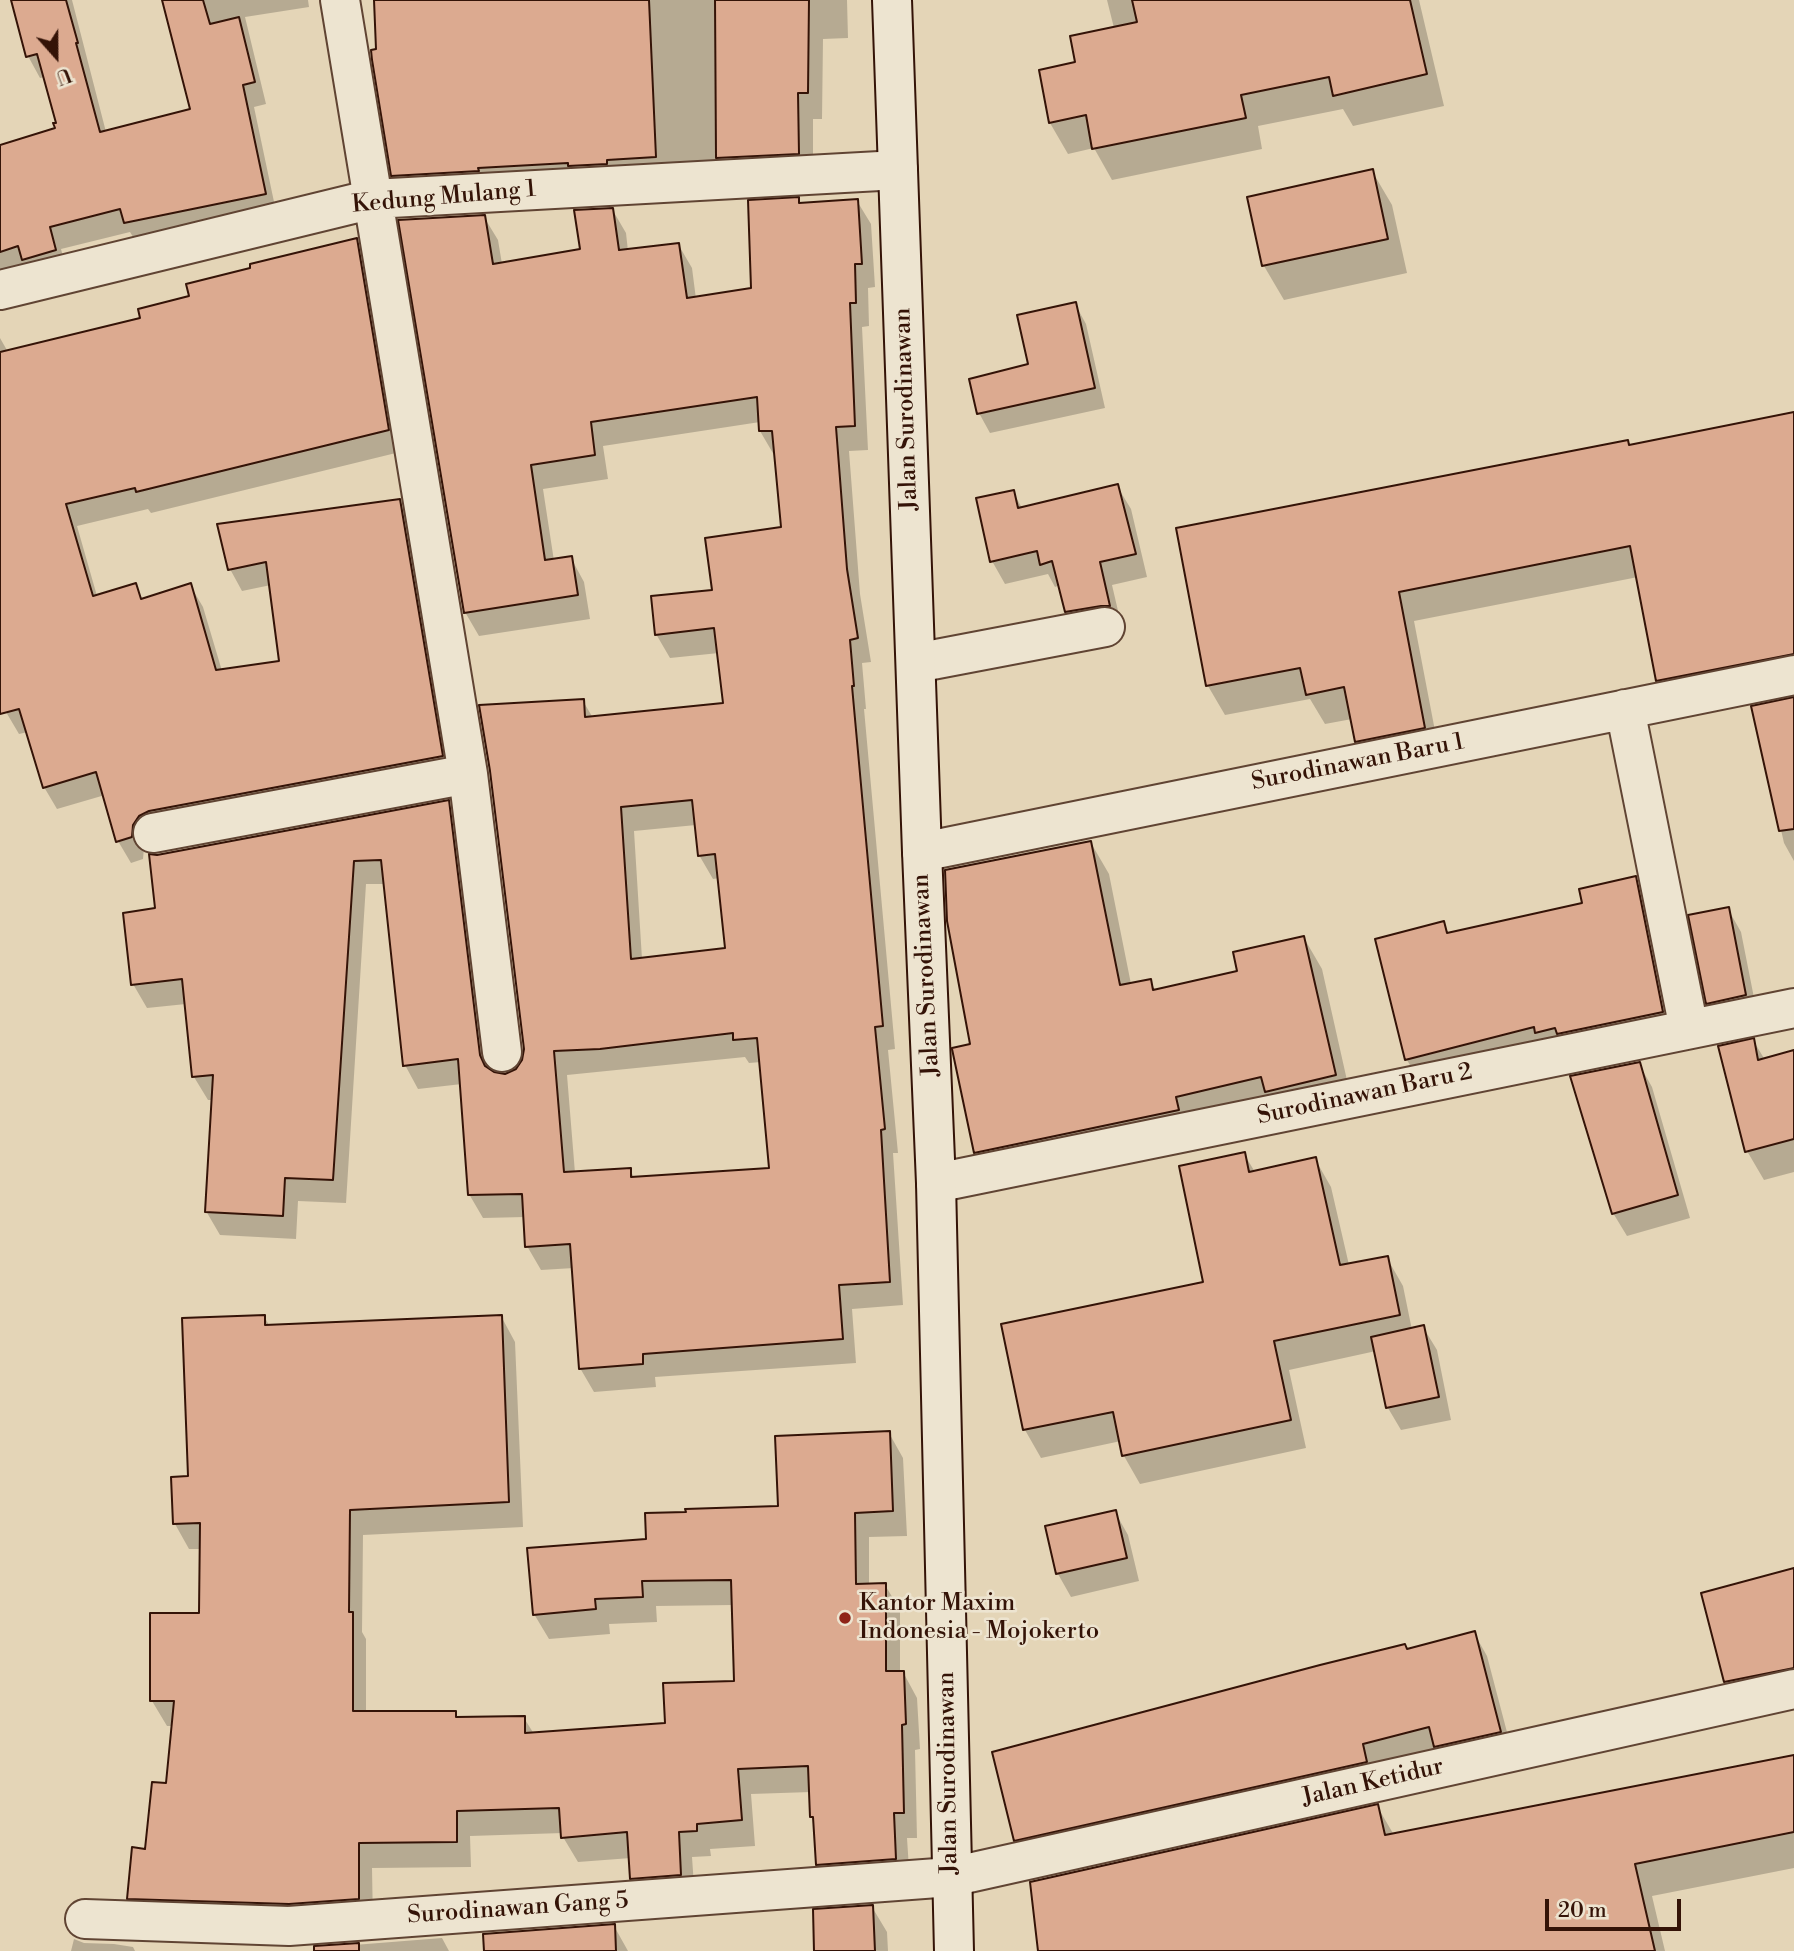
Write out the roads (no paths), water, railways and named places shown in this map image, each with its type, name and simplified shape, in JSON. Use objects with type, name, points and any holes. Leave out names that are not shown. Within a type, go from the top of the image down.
[{"type":"street","points":[[340,0],[468,774],[502,1052]]},
{"type":"street","name":"Jalan Surodinawan","points":[[892,0],[936,1183],[954,1951]]},
{"type":"street","name":"Kedung Mulang 1","points":[[0,290],[373,199],[898,170]]},
{"type":"street","points":[[916,663],[1105,627]]},
{"type":"street","name":"Surodinawan Baru 1","points":[[922,852],[1794,675]]},
{"type":"street","points":[[1625,709],[1689,1029]]},
{"type":"street","points":[[153,833],[468,774]]},
{"type":"street","name":"Surodinawan Baru 2","points":[[936,1183],[1794,1008]]},
{"type":"street","name":"Jalan Ketidur","points":[[951,1877],[1794,1689]]},
{"type":"street","name":"Surodinawan Gang 5","points":[[85,1919],[290,1938],[951,1877]]},
{"type":"place","name":"Kantor Maxim Indonesia - Mojokerto","points":[[845,1618]]}]
